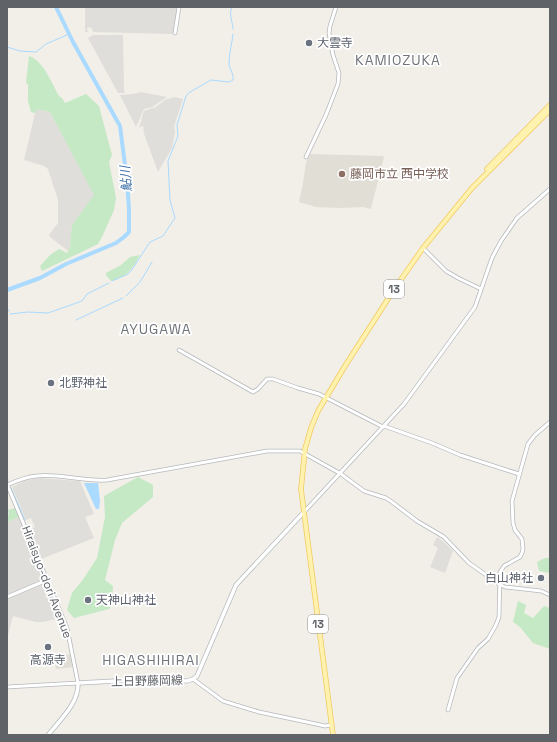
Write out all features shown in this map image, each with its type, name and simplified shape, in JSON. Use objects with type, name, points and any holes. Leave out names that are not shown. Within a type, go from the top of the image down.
[{"type":"main road","name":"13","points":[[333,735],[302,489],[305,453],[311,428],[325,397],[395,288],[424,248],[490,165],[550,105]]},
{"type":"main road","name":"13","points":[[472,188],[550,110]]},
{"type":"main road","name":"上日野藤岡線","points":[[78,683],[135,680],[188,681],[197,676],[236,585],[304,512]]},
{"type":"main road","points":[[48,735],[75,700],[78,692],[78,683]]},
{"type":"street","points":[[175,33],[179,7]]},
{"type":"street","points":[[306,157],[326,115],[338,84],[339,73],[332,55],[330,33],[330,26],[336,7]]},
{"type":"street","points":[[304,512],[341,474],[404,404],[475,307],[492,258],[504,236],[517,218],[550,189]]},
{"type":"street","points":[[424,248],[446,271],[481,289]]},
{"type":"street","points":[[179,350],[253,392],[267,379],[270,379],[319,394],[384,426],[432,443],[460,455],[519,474]]},
{"type":"street","points":[[448,710],[457,678],[478,648],[490,635],[499,617],[500,572],[520,557],[523,549],[522,538],[515,530],[513,523],[512,508],[519,474],[528,444],[535,435],[550,422]]},
{"type":"street","points":[[7,485],[23,478],[36,476],[101,480],[267,451],[298,450],[341,474],[364,491],[386,498],[417,521],[444,537],[469,563],[499,584],[506,587],[541,591],[550,595]]},
{"type":"street","name":"Hiraisyo-dori Avenue","points":[[7,485],[68,633],[78,683]]},
{"type":"street","points":[[7,597],[47,580]]},
{"type":"street","points":[[193,679],[223,701],[259,712],[326,726],[331,725]]},
{"type":"street","points":[[7,687],[78,683]]},
{"type":"shaded area","points":[[85,7],[178,7],[174,32],[172,34],[93,32],[91,27],[87,28],[88,32],[85,32]]},
{"type":"shaded area","points":[[93,35],[123,35],[125,93],[118,93],[88,38]]},
{"type":"shaded area","points":[[141,92],[167,97],[152,107],[144,109],[136,127],[120,95]]},
{"type":"shaded area","points":[[174,97],[183,99],[174,126],[175,132],[172,148],[158,172],[143,131],[143,126],[139,128],[144,111],[156,107],[165,100]]},
{"type":"shaded area","points":[[38,109],[50,112],[95,195],[72,225],[70,247],[68,251],[49,235],[58,223],[58,200],[48,169],[44,166],[24,160],[35,113]]},
{"type":"shaded area","name":"藤岡市立 西中学校","points":[[310,154],[383,156],[371,209],[363,207],[316,207],[299,202],[306,162]]},
{"type":"shaded area","points":[[39,478],[80,481],[94,514],[85,517],[94,538],[41,559],[29,530],[35,527],[31,518],[26,520],[12,487],[24,481]]},
{"type":"shaded area","points":[[19,517],[44,580],[7,596],[7,522]]},
{"type":"shaded area","points":[[437,537],[453,551],[445,573],[430,567],[438,548],[433,545]]},
{"type":"shaded area","points":[[45,583],[59,616],[56,619],[36,622],[13,616],[7,637],[7,599]]},
{"type":"shaded area","points":[[71,654],[73,667],[56,669],[54,656]]},
{"type":"green space","points":[[29,56],[34,58],[43,67],[59,96],[65,103],[86,94],[99,106],[112,155],[109,162],[116,198],[114,210],[98,244],[42,271],[40,266],[50,255],[59,249],[67,253],[70,247],[72,225],[94,195],[50,112],[38,109],[35,113],[31,112],[28,101],[28,84],[26,83]]},
{"type":"green space","points":[[140,255],[125,275],[111,281],[106,275],[106,273],[121,265],[130,257]]},
{"type":"green space","points":[[138,477],[153,485],[153,497],[122,523],[115,540],[105,580],[113,586],[112,605],[109,609],[74,618],[67,610],[72,593],[97,558],[105,517],[104,496]]},
{"type":"green space","points":[[15,508],[19,517],[7,522],[7,516],[9,515],[8,510]]},
{"type":"green space","points":[[545,558],[550,558],[550,573],[539,571],[537,562]]},
{"type":"green space","points":[[518,601],[526,605],[524,613],[533,618],[544,606],[550,608],[550,649],[533,643],[520,627],[513,622]]},
{"type":"water","points":[[84,483],[98,483],[100,501],[99,509],[96,509]]},
{"type":"waterway","name":"鮎川","points":[[7,290],[40,278],[66,264],[116,243],[129,232],[127,181],[120,126],[73,42],[56,7]]},
{"type":"waterway","points":[[232,7],[231,15],[233,29]]},
{"type":"waterway","points":[[7,47],[20,51],[36,52],[46,44],[69,34]]},
{"type":"waterway","points":[[112,281],[128,274],[150,242],[163,236],[175,218],[170,200],[168,161],[178,136],[177,125],[186,96],[190,92],[211,80],[229,82],[233,80],[229,64],[233,34]]},
{"type":"waterway","points":[[126,296],[140,282],[152,262]]},
{"type":"waterway","points":[[10,314],[28,312],[48,313],[82,301],[87,294],[109,283]]},
{"type":"waterway","points":[[76,320],[123,298]]},
{"type":"waterway","points":[[11,488],[25,520]]},
{"type":"waterway","points":[[26,534],[45,579]]},
{"type":"waterway","points":[[46,582],[59,615]]},
{"type":"place","name":"大雲寺","points":[[309,43]]},
{"type":"place","name":"藤岡市立 西中学校","points":[[342,174]]},
{"type":"place","name":"北野神社","points":[[51,383]]},
{"type":"place","name":"白山神社","points":[[541,578]]},
{"type":"place","name":"天神山神社","points":[[88,600]]},
{"type":"place","name":"高源寺","points":[[48,647]]},
{"type":"district","name":"KAMIOZUKA","points":[[398,60]]},
{"type":"district","name":"AYUGAWA","points":[[156,329]]},
{"type":"district","name":"HIGASHIHIRAI","points":[[151,660]]}]
